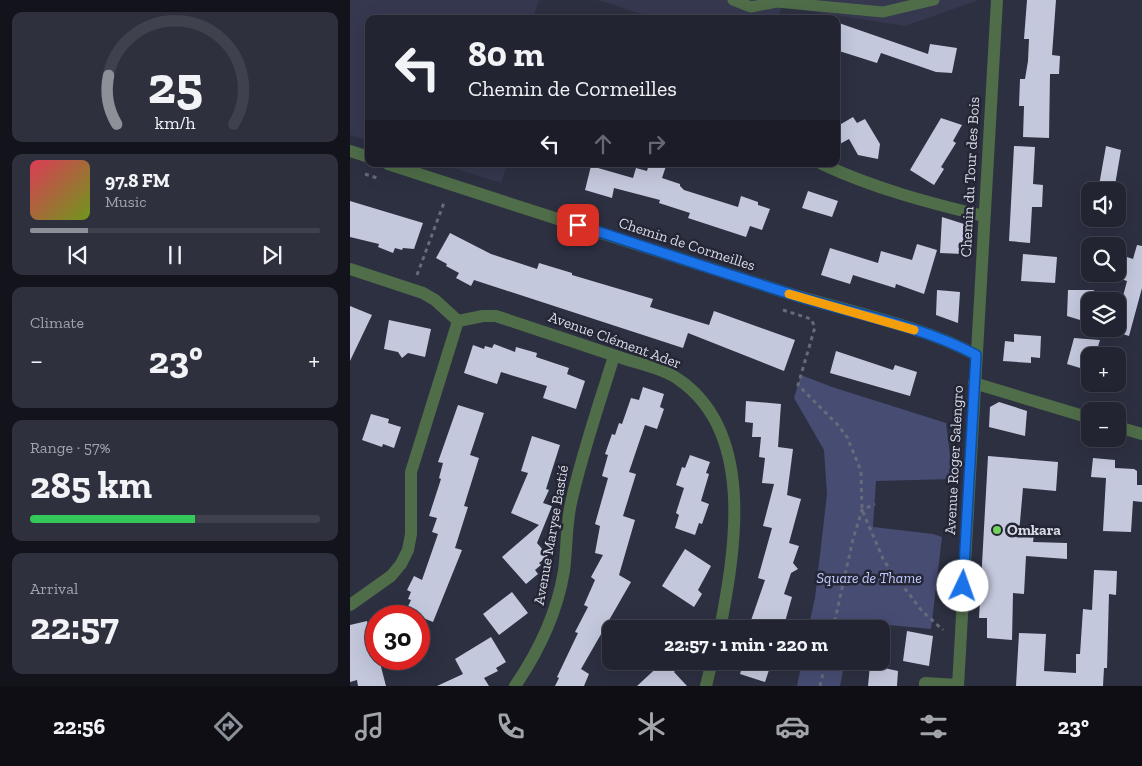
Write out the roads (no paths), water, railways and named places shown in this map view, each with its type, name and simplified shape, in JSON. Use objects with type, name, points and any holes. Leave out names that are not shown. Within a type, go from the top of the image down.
[{"type":"street","name":"Chemin du Tour des Bois","points":[[976,355],[997,0]]},
{"type":"street","points":[[350,151],[365,157]]},
{"type":"street","name":"Chemin de Cormeilles","points":[[397,167],[779,290],[920,332],[959,346],[976,355]]},
{"type":"street","points":[[828,167],[848,176],[944,207],[984,216]]},
{"type":"street","points":[[350,269],[412,289],[435,300],[458,322],[411,472],[411,534],[408,550],[402,564],[391,576],[350,605]]},
{"type":"street","name":"Avenue Clément Ader","points":[[458,322],[483,316],[496,316],[677,377],[695,392],[709,411],[721,433],[730,464],[735,509],[733,552],[722,620]]},
{"type":"street","name":"Avenue Roger Salengro","points":[[958,686],[976,355]]},
{"type":"street","name":"Avenue Maryse Bastié","points":[[515,686],[545,636],[557,602],[564,570],[569,513],[580,461],[614,356]]},
{"type":"street","points":[[974,383],[1081,415]]},
{"type":"street","points":[[1126,429],[1142,434]]},
{"type":"street","points":[[706,686],[710,670]]},
{"type":"street","points":[[925,686],[925,683],[958,686]]},
{"type":"lane","points":[[733,0],[751,7],[777,2],[883,12],[934,0]]},
{"type":"place","name":"Omkara","points":[[997,530]]},
{"type":"park label","name":"Square de Thame","points":[[869,578]]}]
